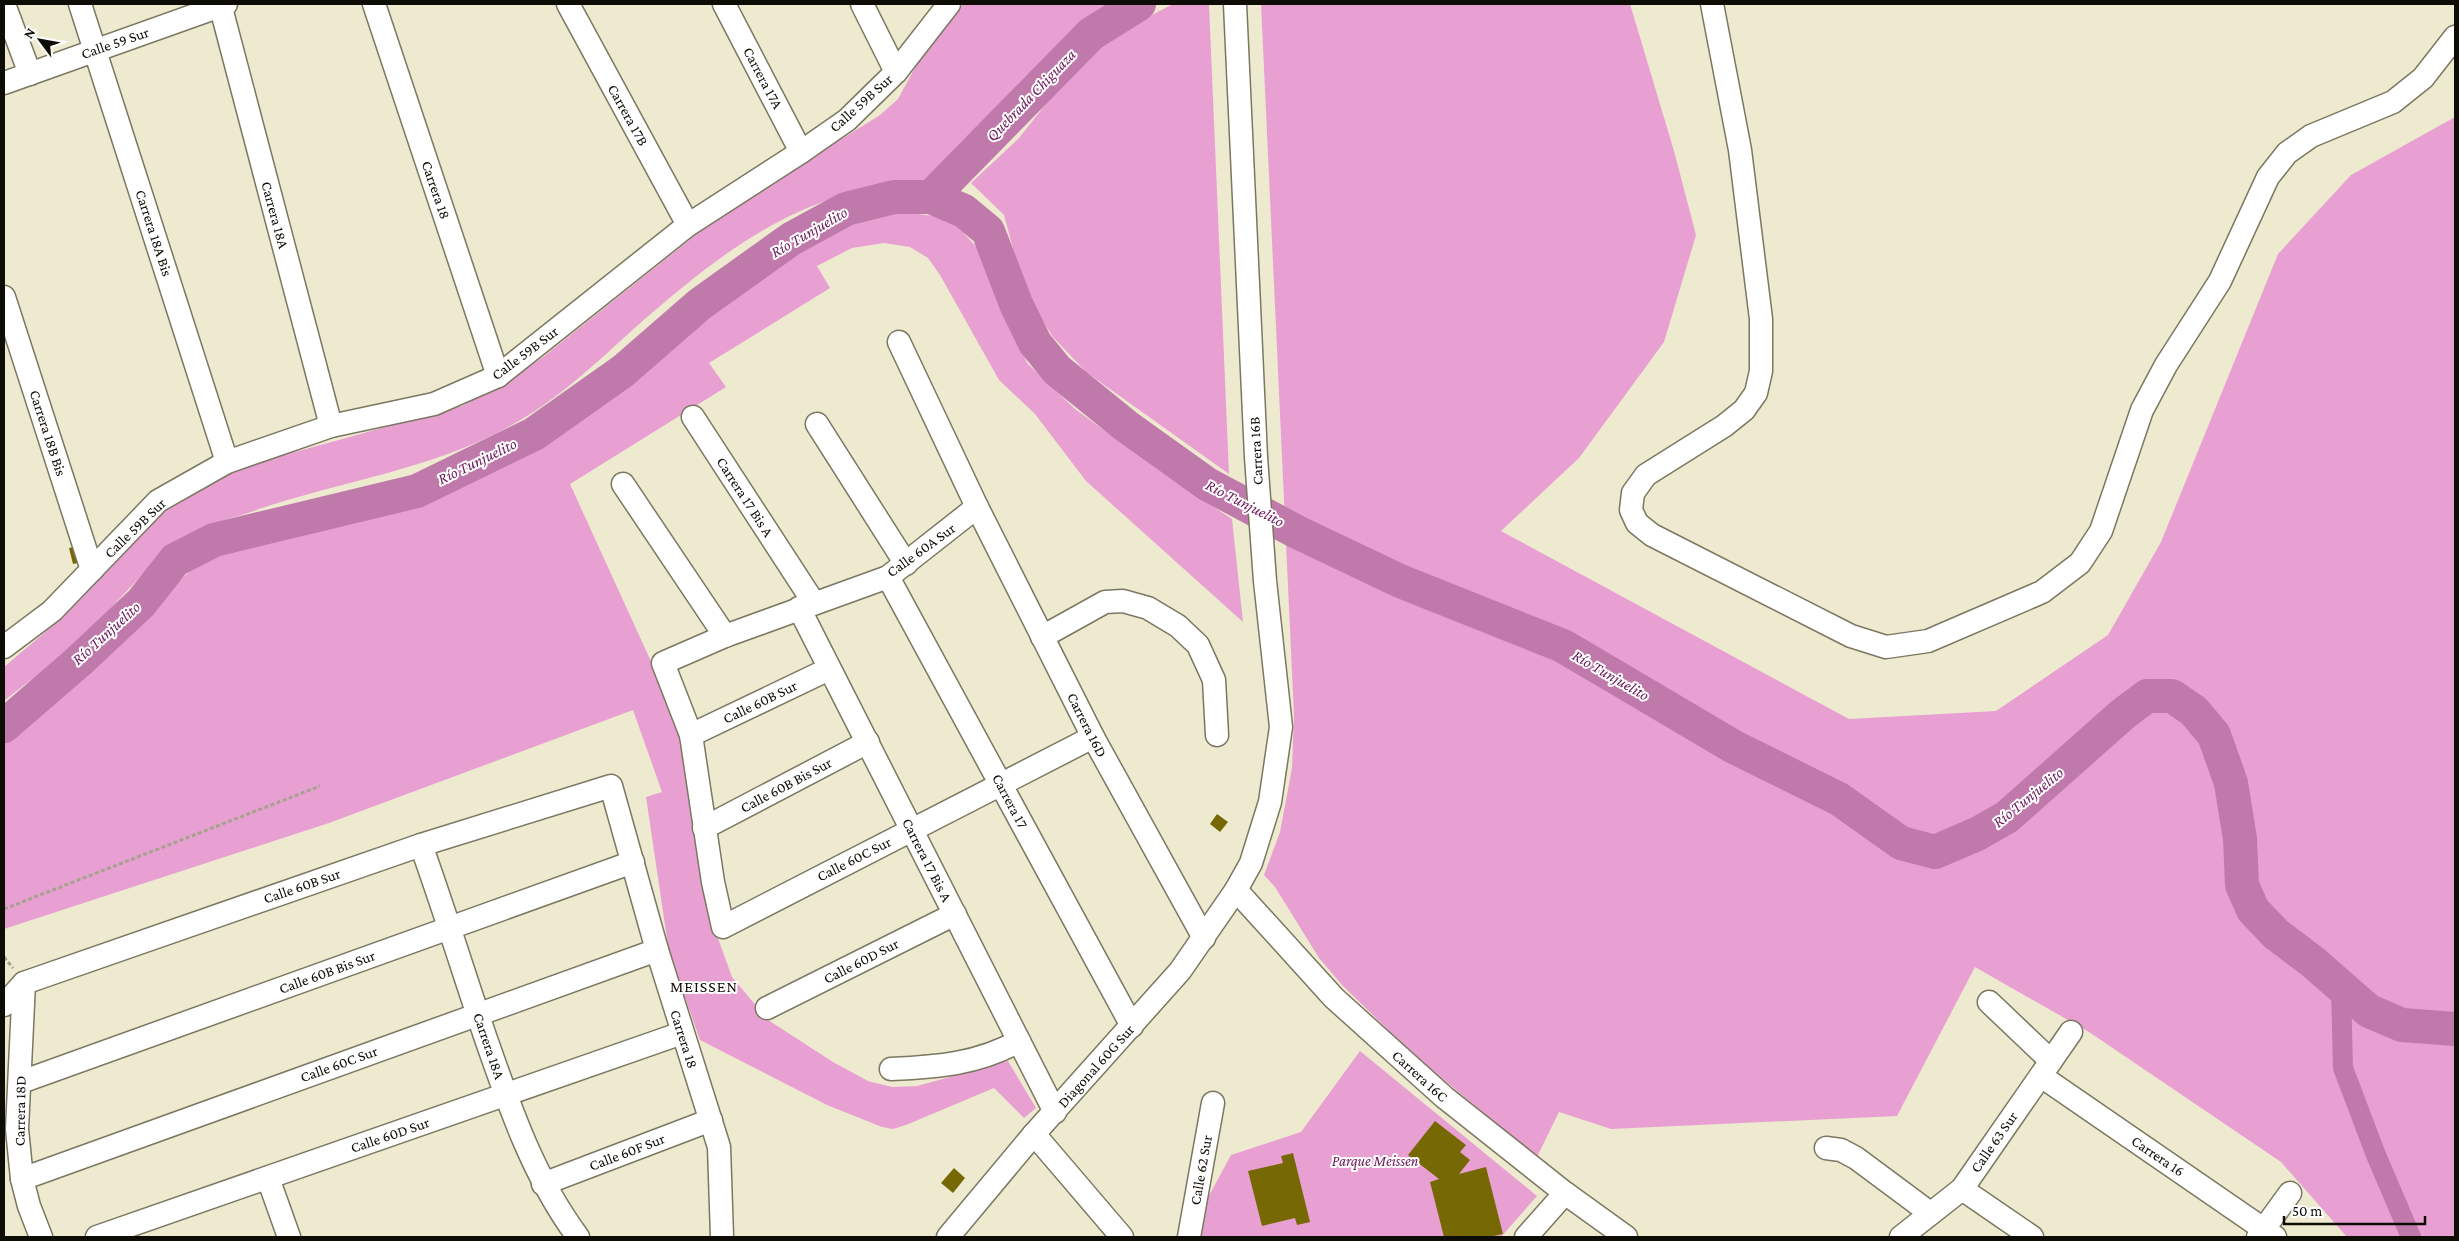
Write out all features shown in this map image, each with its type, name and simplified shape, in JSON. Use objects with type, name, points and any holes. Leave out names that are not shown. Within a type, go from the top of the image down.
[{"type":"street","points":[[4,4],[30,74]]},
{"type":"street","name":"Carrera 18A Bis","points":[[80,4],[227,462]]},
{"type":"street","name":"Carrera 18","points":[[374,4],[498,376]]},
{"type":"street","name":"Carrera 17B","points":[[568,4],[688,226]]},
{"type":"street","name":"Carrera 17A","points":[[724,4],[801,152]]},
{"type":"street","points":[[862,4],[896,72]]},
{"type":"street","name":"Calle 59B Sur","points":[[4,647],[52,611],[158,501],[227,462],[331,426],[434,404],[498,376],[688,226],[847,120],[896,72],[949,4]]},
{"type":"street","points":[[1712,4],[1741,160],[1761,319],[1761,371],[1756,393],[1744,410],[1724,426],[1646,475],[1633,493],[1631,510],[1637,523],[1652,535],[1852,636],[1886,647],[1928,641],[2042,592],[2080,563],[2101,531],[2142,410],[2166,365],[2220,280],[2268,178],[2287,153],[2311,136],[2392,102],[2422,78],[2455,37]]},
{"type":"street","name":"Calle 59 Sur","points":[[4,83],[222,5]]},
{"type":"street","name":"Carrera 18A","points":[[222,5],[331,426]]},
{"type":"street","name":"Carrera 16B","points":[[1236,8],[1256,457],[1266,582],[1281,727],[1277,763],[1264,828],[1251,863],[1236,890]]},
{"type":"street","name":"Carrera 18B Bis","points":[[4,297],[92,570]]},
{"type":"street","points":[[899,342],[977,507]]},
{"type":"street","name":"Carrera 17 Bis A","points":[[693,416],[807,606],[829,669],[868,742],[1055,1112]]},
{"type":"street","name":"Carrera 17","points":[[817,424],[897,570],[1002,784],[1132,1026]]},
{"type":"street","points":[[623,484],[725,636]]},
{"type":"street","name":"Calle 60A Sur","points":[[692,735],[663,663],[725,636],[897,570],[977,507]]},
{"type":"street","name":"Carrera 16D","points":[[977,507],[1093,737],[1204,938]]},
{"type":"street","points":[[1042,637],[1105,602],[1123,600],[1148,608],[1178,626],[1198,645],[1214,680],[1217,735]]},
{"type":"street","name":"Calle 60B Sur","points":[[692,735],[829,669]]},
{"type":"street","points":[[692,735],[704,828]]},
{"type":"street","name":"Calle 60C Sur","points":[[704,828],[723,927],[1093,737]]},
{"type":"street","name":"Calle 60B Bis Sur","points":[[704,828],[868,742]]},
{"type":"street","name":"Carrera 18","points":[[611,786],[657,950],[721,1157],[722,1237]]},
{"type":"street","name":"Calle 60B Sur","points":[[4,1005],[24,983],[421,845],[611,786]]},
{"type":"street","name":"Carrera 18A","points":[[421,845],[505,1095],[543,1184],[578,1237]]},
{"type":"street","name":"Calle 60B Bis Sur","points":[[20,1082],[633,862]]},
{"type":"street","name":"Diagonal 60G Sur","points":[[948,1237],[1034,1134],[1180,971],[1236,890]]},
{"type":"street","name":"Carrera 16C","points":[[1236,890],[1334,998],[1444,1097],[1565,1194],[1626,1237]]},
{"type":"street","name":"Calle 60D Sur","points":[[767,1008],[954,914]]},
{"type":"street","name":"Calle 60C Sur","points":[[22,1179],[657,950]]},
{"type":"street","name":"Carrera 18D","points":[[24,983],[20,1082],[10,1136],[41,1237]]},
{"type":"street","name":"Carrera 16","points":[[1989,1002],[2046,1068],[2266,1234]]},
{"type":"street","name":"Calle 63 Sur","points":[[1901,1237],[1962,1189],[2071,1032]]},
{"type":"street","name":"Calle 60D Sur","points":[[97,1237],[682,1033]]},
{"type":"street","points":[[891,1069],[942,1067],[967,1062],[991,1055],[1019,1041]]},
{"type":"street","name":"Calle 62 Sur","points":[[1189,1237],[1213,1103]]},
{"type":"street","name":"Calle 60F Sur","points":[[543,1184],[711,1120]]},
{"type":"street","points":[[1034,1134],[1122,1237]]},
{"type":"street","points":[[1826,1148],[1841,1150],[1856,1158],[1930,1213]]},
{"type":"street","points":[[268,1178],[288,1237]]},
{"type":"street","points":[[1962,1189],[2032,1237]]},
{"type":"street","points":[[2266,1234],[2290,1193]]},
{"type":"street","points":[[1526,1237],[1565,1194]]},
{"type":"path","points":[[4,909],[320,786]]},
{"type":"green space","points":[[964,4],[1111,4],[1089,19],[1031,72],[920,184],[878,187],[839,196],[802,210],[766,228],[733,250],[668,299],[561,392],[528,416],[481,441],[419,464],[290,499],[203,529],[169,551],[141,576],[88,633],[58,660],[4,701],[4,667],[63,617],[98,581],[125,547],[178,494],[248,465],[462,406],[507,382],[543,357],[702,230],[763,188],[880,115],[898,99],[924,51],[954,11]]},
{"type":"green space","points":[[1173,4],[1209,4],[1229,474],[1086,372],[1053,337],[1025,294],[1004,215],[971,183],[1019,138],[1068,76],[1102,41]]},
{"type":"green space","points":[[1261,4],[1630,4],[1674,151],[1696,235],[1664,342],[1579,458],[1501,531],[1849,719],[1996,711],[2108,635],[2161,542],[2278,254],[2351,175],[2455,117],[2455,1237],[2347,1237],[2281,1162],[2089,1032],[1975,967],[1897,1116],[1611,1129],[1559,1112],[1537,1157],[1415,1056],[1342,985],[1319,958],[1275,887],[1264,875],[1280,832],[1292,768],[1294,716]]},
{"type":"green space","points":[[902,212],[950,218],[981,252],[1027,363],[1075,409],[1160,471],[1232,519],[1243,622],[1086,481],[1035,414],[999,380],[940,275],[928,258],[910,247],[884,243],[852,248],[817,266],[830,288],[709,363],[726,387],[570,484],[680,725],[715,930],[732,977],[768,1020],[833,1062],[868,1081],[892,1087],[917,1086],[1008,1061],[1036,1108],[1024,1118],[994,1088],[906,1125],[893,1129],[882,1127],[827,1105],[700,1040],[669,952],[646,797],[662,792],[633,710],[329,823],[4,929],[4,741],[35,718],[105,654],[197,564],[226,549],[289,531],[433,498],[520,456],[640,375],[707,317],[796,253],[852,225]]},
{"type":"green space","name":"Parque Meissen","points":[[1360,1051],[1537,1196],[1501,1237],[1199,1237],[1205,1203],[1231,1155],[1301,1132]]},
{"type":"building","points":[[79,546],[82,562],[73,564],[69,548]]},
{"type":"building","points":[[1217,814],[1228,822],[1220,832],[1210,824]]},
{"type":"building","points":[[1435,1121],[1466,1145],[1460,1152],[1470,1160],[1459,1174],[1486,1167],[1503,1234],[1489,1237],[1444,1237],[1430,1182],[1439,1179],[1408,1155]]},
{"type":"building","points":[[1293,1153],[1310,1222],[1297,1225],[1295,1218],[1262,1226],[1248,1171],[1283,1163],[1281,1156]]},
{"type":"building","points":[[954,1168],[965,1178],[953,1193],[941,1183]]},
{"type":"waterway","name":"Quebrada Chiguaza","points":[[931,197],[1091,34],[1139,4]]},
{"type":"waterway","name":"Río Tunjuelito","points":[[4,726],[78,662],[141,603],[175,560],[214,540],[417,491],[534,434],[623,371],[700,304],[791,239],[846,209],[894,197],[931,197],[964,211],[988,231],[1016,304],[1035,343],[1057,370],[1126,426],[1207,484],[1297,532],[1400,581],[1563,646],[1734,747],[1839,799],[1901,843],[1935,852],[1977,834],[2007,817],[2123,714],[2147,696],[2172,696],[2194,711],[2214,735],[2231,783],[2240,839],[2242,885],[2253,910],[2276,934],[2313,962],[2369,1011],[2402,1025],[2455,1029]]},
{"type":"waterway","points":[[2341,987],[2343,1068],[2376,1155],[2411,1237]]},
{"type":"district","name":"MEISSEN","points":[[704,986]]}]
